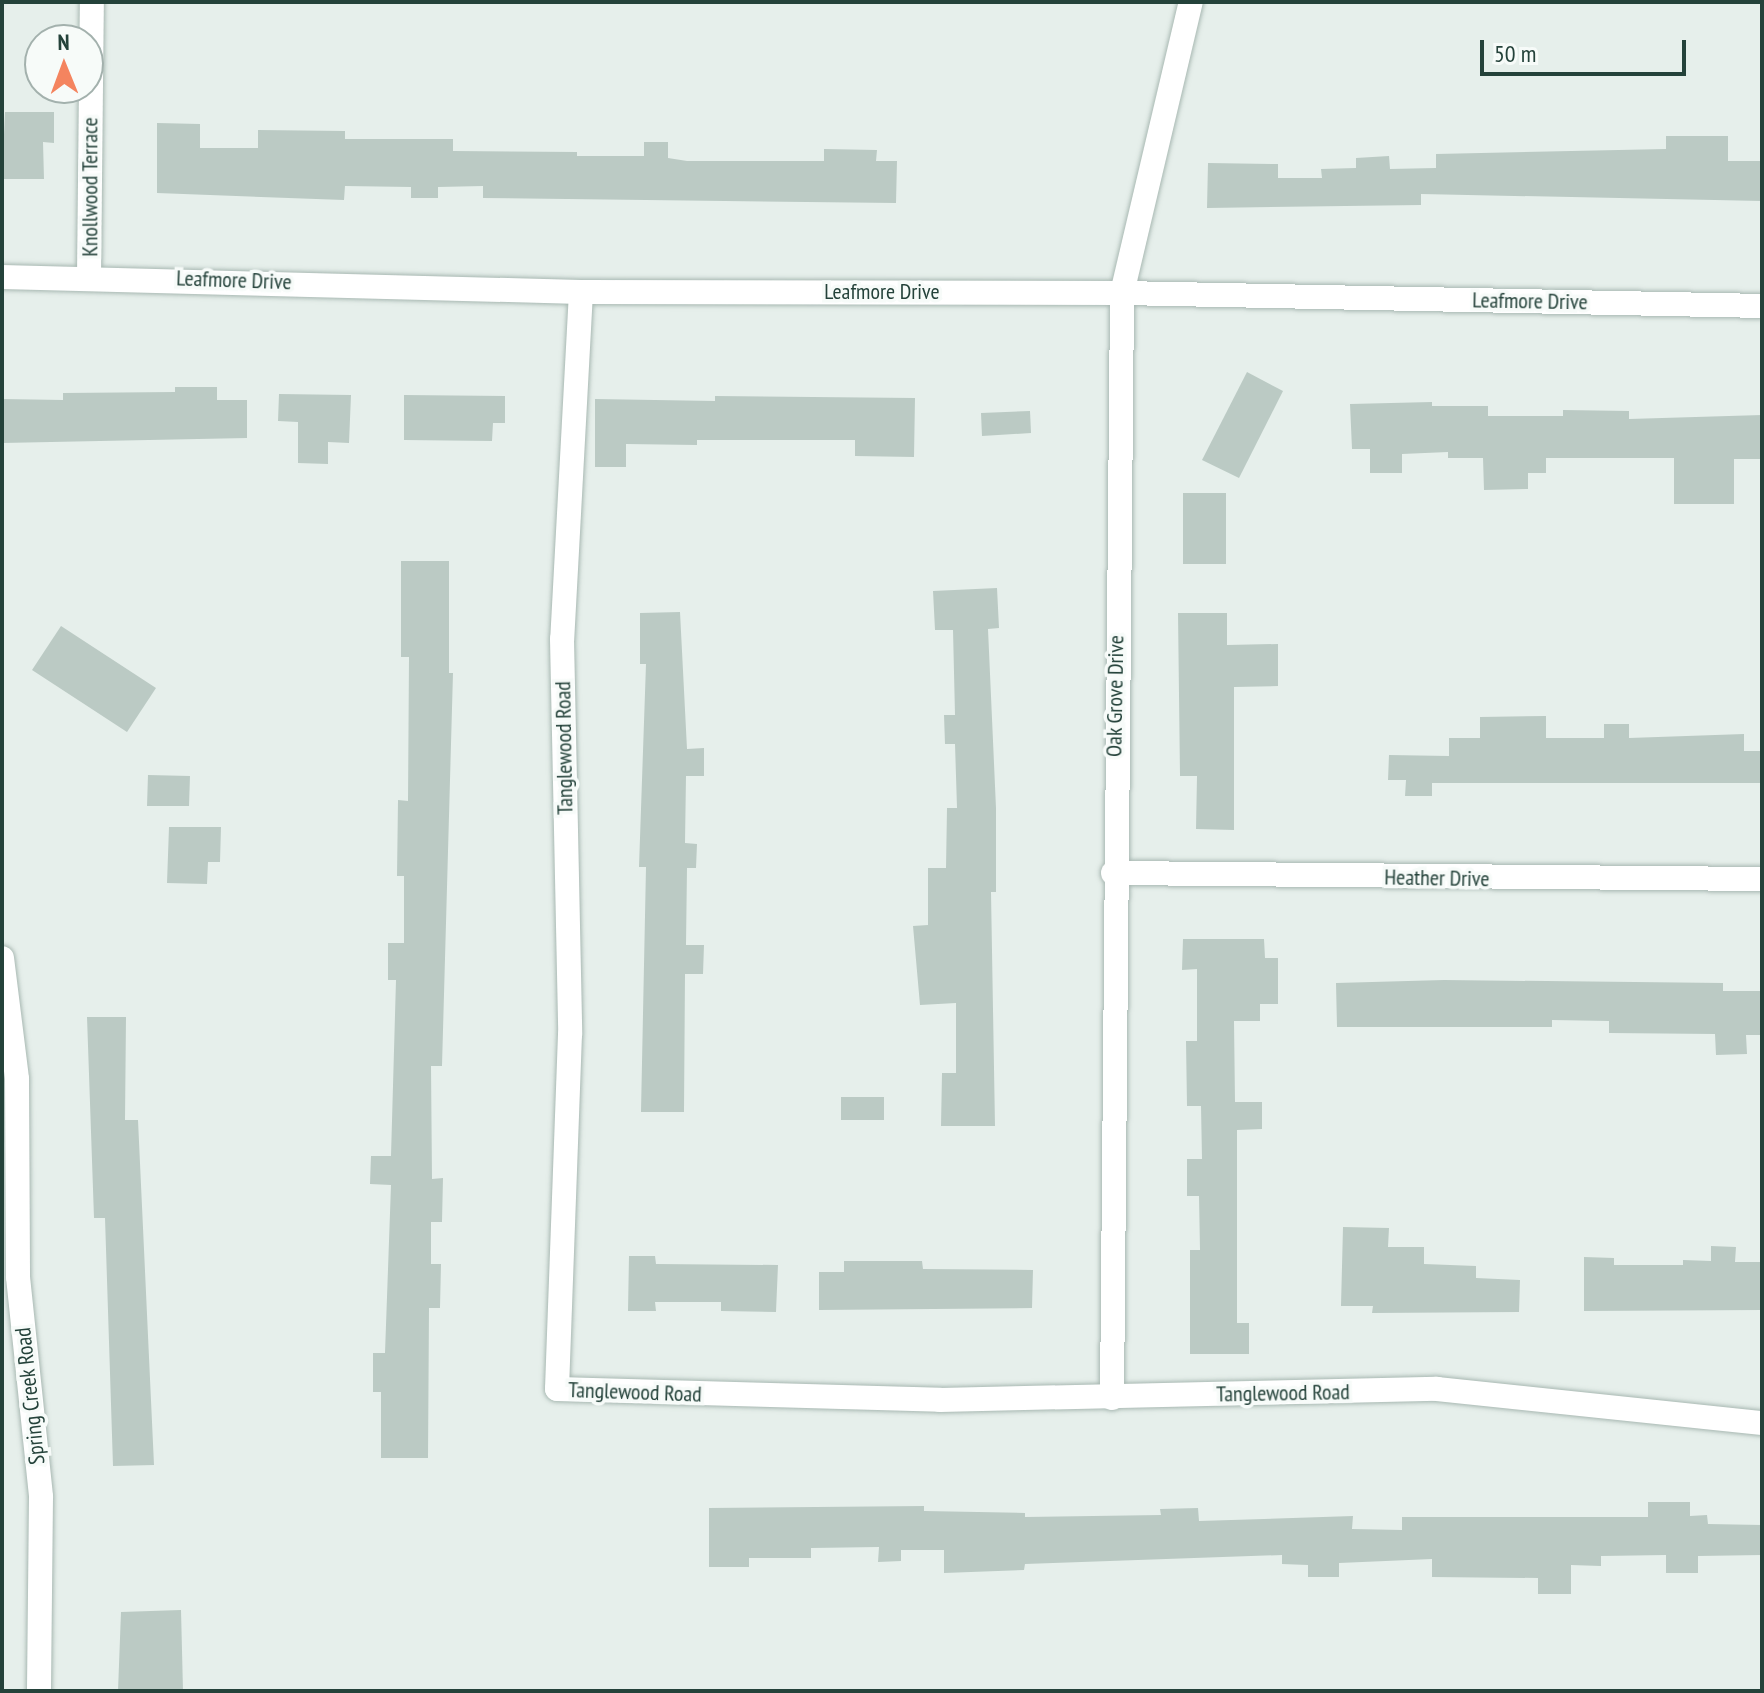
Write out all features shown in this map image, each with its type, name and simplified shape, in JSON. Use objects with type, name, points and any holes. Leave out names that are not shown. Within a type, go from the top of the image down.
[{"type":"street","name":"Knollwood Terrace","points":[[89,276],[92,2]]},
{"type":"street","name":"Oak Grove Drive","points":[[1112,1398],[1113,873],[1122,293],[1191,2]]},
{"type":"street","name":"Leafmore Drive","points":[[2,277],[89,276],[581,292],[1122,293],[1762,306]]},
{"type":"street","name":"Tanglewood Road","points":[[581,292],[562,639],[570,1034],[557,1389],[940,1400],[1437,1389],[1762,1423]]},
{"type":"street","name":"Heather Drive","points":[[1113,873],[1762,879]]},
{"type":"street","name":"Spring Creek Road","points":[[2,958],[17,1079],[10,1278],[41,1497],[39,1691]]},
{"type":"building","points":[[5,112],[54,112],[54,143],[43,142],[44,179],[2,179]]},
{"type":"building","points":[[157,123],[200,124],[200,148],[258,148],[258,130],[345,131],[345,139],[453,139],[453,151],[577,152],[577,156],[644,156],[644,142],[668,142],[668,158],[687,161],[824,161],[824,149],[877,150],[876,161],[897,161],[896,203],[483,198],[483,186],[438,187],[438,198],[411,198],[411,187],[345,186],[344,200],[157,193]]},
{"type":"building","points":[[1666,136],[1728,136],[1728,161],[1762,161],[1762,201],[1421,194],[1421,205],[1207,208],[1208,163],[1278,164],[1278,178],[1322,178],[1321,169],[1356,168],[1356,158],[1389,156],[1390,169],[1436,168],[1436,154],[1666,149]]},
{"type":"building","points":[[1247,372],[1283,391],[1239,478],[1202,460]]},
{"type":"building","points":[[175,387],[217,387],[217,400],[247,400],[247,438],[2,443],[2,399],[63,400],[63,393],[175,392]]},
{"type":"building","points":[[279,394],[351,395],[349,443],[328,442],[328,464],[298,463],[298,422],[278,421]]},
{"type":"building","points":[[404,395],[505,396],[505,423],[493,423],[492,441],[404,440]]},
{"type":"building","points":[[715,396],[915,398],[914,457],[855,456],[855,440],[697,440],[697,445],[626,444],[626,467],[595,467],[595,399],[715,401]]},
{"type":"building","points":[[1432,402],[1432,406],[1488,406],[1488,416],[1563,416],[1563,410],[1629,411],[1629,419],[1762,415],[1762,459],[1734,459],[1734,504],[1674,504],[1674,458],[1546,458],[1546,473],[1528,473],[1528,489],[1484,490],[1483,458],[1448,458],[1448,452],[1402,454],[1402,473],[1370,473],[1370,449],[1352,449],[1350,404]]},
{"type":"building","points":[[1030,411],[1031,433],[982,436],[981,413]]},
{"type":"building","points":[[1183,493],[1226,493],[1226,564],[1183,564]]},
{"type":"building","points":[[401,561],[449,561],[449,673],[453,673],[442,1066],[431,1066],[432,1179],[443,1178],[442,1222],[431,1222],[431,1264],[441,1264],[440,1308],[429,1308],[428,1458],[381,1458],[381,1392],[373,1392],[373,1353],[385,1353],[391,1185],[370,1184],[371,1156],[391,1156],[396,980],[388,980],[388,943],[404,943],[404,876],[397,876],[398,800],[408,801],[409,657],[401,657]]},
{"type":"building","points":[[997,588],[999,628],[988,629],[996,808],[996,892],[991,892],[995,1126],[941,1126],[942,1073],[956,1073],[956,1003],[920,1005],[913,926],[928,925],[928,868],[946,868],[947,808],[957,808],[955,744],[945,744],[944,715],[955,715],[953,630],[935,630],[933,591]]},
{"type":"building","points":[[680,612],[687,749],[704,748],[704,776],[686,776],[685,843],[697,844],[696,868],[687,868],[686,945],[704,945],[703,974],[685,974],[684,1112],[641,1112],[646,867],[639,867],[646,664],[640,664],[640,613]]},
{"type":"building","points":[[1178,613],[1227,613],[1227,645],[1278,644],[1278,686],[1234,687],[1234,830],[1196,829],[1197,776],[1180,776]]},
{"type":"building","points":[[61,626],[156,688],[127,732],[32,670]]},
{"type":"building","points":[[1546,716],[1546,738],[1604,738],[1604,724],[1629,724],[1629,738],[1744,734],[1744,751],[1762,751],[1762,783],[1432,783],[1432,796],[1405,796],[1406,780],[1388,780],[1389,755],[1449,756],[1449,738],[1480,738],[1480,717]]},
{"type":"building","points":[[148,775],[190,776],[189,806],[147,806]]},
{"type":"building","points":[[169,827],[221,827],[220,862],[208,862],[207,884],[167,883]]},
{"type":"building","points":[[1183,939],[1264,939],[1265,958],[1278,958],[1278,1004],[1260,1004],[1260,1021],[1234,1021],[1235,1102],[1262,1102],[1262,1129],[1237,1130],[1237,1323],[1249,1323],[1249,1354],[1190,1354],[1190,1250],[1200,1250],[1199,1196],[1187,1196],[1187,1159],[1202,1159],[1201,1106],[1187,1106],[1186,1041],[1197,1041],[1197,969],[1182,970]]},
{"type":"building","points":[[1444,980],[1723,983],[1723,991],[1762,991],[1762,1035],[1746,1035],[1747,1054],[1716,1055],[1715,1034],[1609,1033],[1609,1021],[1552,1020],[1552,1027],[1337,1027],[1336,983]]},
{"type":"building","points":[[87,1017],[126,1017],[125,1120],[138,1120],[154,1465],[113,1466],[105,1218],[94,1218]]},
{"type":"building","points":[[841,1097],[884,1097],[884,1120],[841,1120]]},
{"type":"building","points":[[1343,1227],[1389,1228],[1388,1247],[1424,1247],[1424,1264],[1476,1266],[1476,1278],[1520,1280],[1519,1312],[1372,1313],[1373,1306],[1341,1306]]},
{"type":"building","points":[[1711,1246],[1736,1247],[1735,1262],[1762,1262],[1762,1310],[1584,1311],[1584,1257],[1614,1258],[1614,1265],[1683,1265],[1683,1260],[1711,1261]]},
{"type":"building","points":[[629,1256],[655,1256],[656,1264],[778,1265],[776,1312],[721,1311],[721,1302],[655,1302],[656,1311],[628,1311]]},
{"type":"building","points":[[844,1261],[922,1261],[923,1269],[1033,1270],[1032,1308],[819,1310],[819,1272],[844,1272]]},
{"type":"building","points":[[1648,1502],[1690,1502],[1690,1516],[1707,1515],[1708,1524],[1762,1525],[1762,1555],[1698,1556],[1698,1573],[1666,1573],[1666,1555],[1601,1556],[1601,1566],[1571,1565],[1571,1594],[1538,1594],[1538,1578],[1432,1577],[1432,1559],[1339,1563],[1339,1577],[1308,1577],[1308,1565],[1282,1564],[1282,1555],[1025,1564],[1024,1570],[944,1573],[944,1550],[901,1550],[901,1561],[878,1562],[879,1547],[811,1548],[811,1558],[749,1558],[749,1567],[709,1567],[709,1508],[924,1506],[924,1511],[1025,1513],[1025,1517],[1161,1515],[1160,1509],[1198,1508],[1199,1521],[1353,1516],[1352,1529],[1402,1530],[1402,1517],[1648,1517]]},
{"type":"building","points":[[181,1610],[183,1691],[118,1691],[121,1612]]}]
